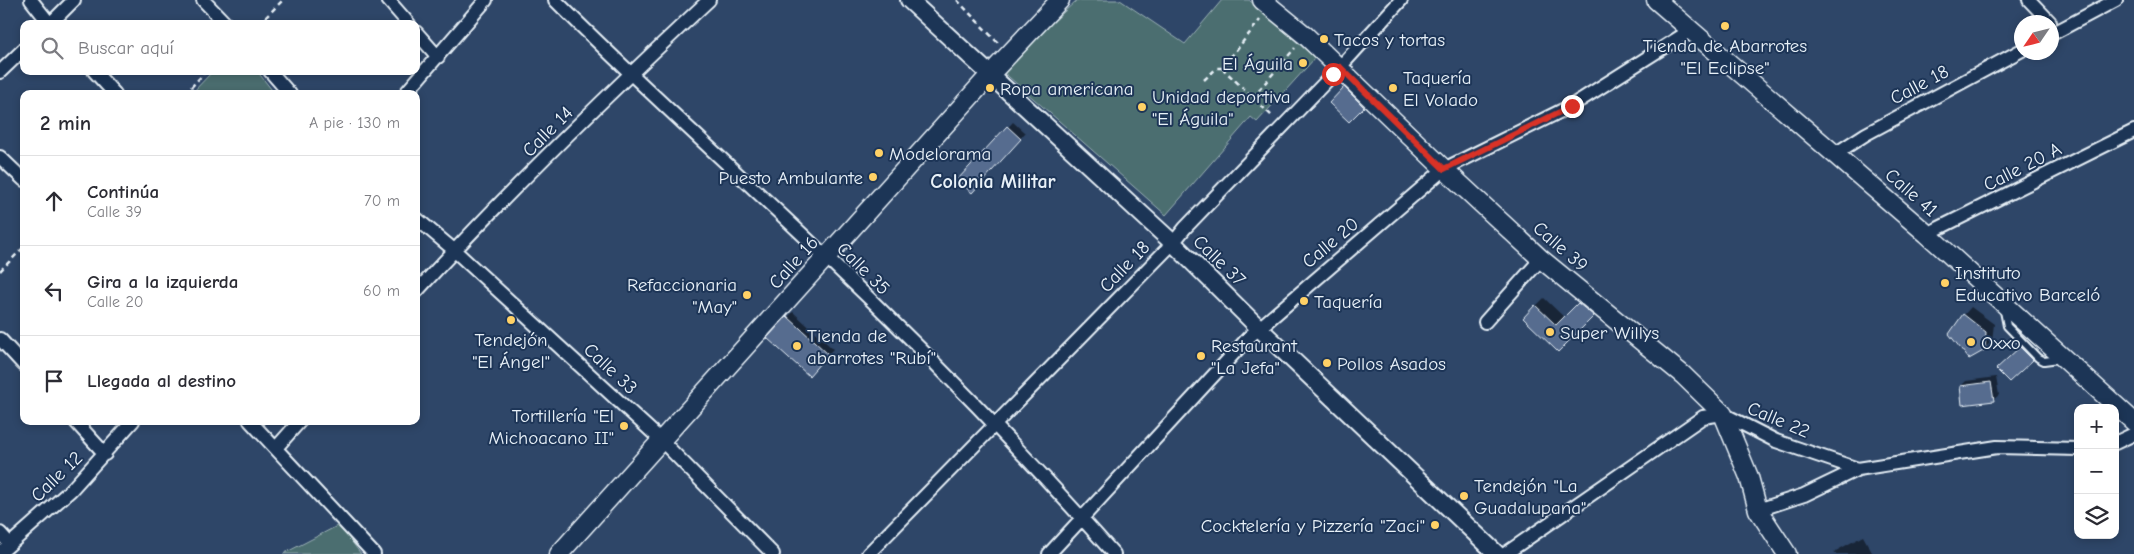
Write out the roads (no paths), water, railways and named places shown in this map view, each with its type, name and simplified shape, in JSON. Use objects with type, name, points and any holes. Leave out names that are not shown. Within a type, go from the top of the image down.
[{"type":"main road","name":"Calle 16","points":[[559,554],[1008,55],[1060,0]]},
{"type":"main road","name":"Calle 41","points":[[1656,0],[1927,234],[2134,422]]},
{"type":"main road","name":"Calle 39","points":[[1266,3],[1340,67],[1444,169],[1542,258],[1683,375],[1723,414],[1749,477],[1758,510],[1787,554]]},
{"type":"street","points":[[31,0],[47,20]]},
{"type":"street","points":[[54,20],[74,0]]},
{"type":"street","points":[[203,0],[222,20]]},
{"type":"street","points":[[388,0],[406,20]]},
{"type":"street","points":[[409,90],[486,0]]},
{"type":"street","name":"Calle 35","points":[[555,0],[630,74],[826,257],[996,425],[1114,554]]},
{"type":"street","name":"Calle 14","points":[[420,288],[454,250],[630,74],[709,0]]},
{"type":"street","name":"Calle 37","points":[[909,0],[1173,243],[1260,329],[1497,554]]},
{"type":"street","name":"Calle 18","points":[[868,554],[1173,243],[1185,228],[1340,67],[1401,0]]},
{"type":"street","points":[[2029,0],[2042,15]]},
{"type":"street","points":[[2059,25],[2116,0]]},
{"type":"street","name":"Calle 20","points":[[1049,554],[1249,337],[1444,169],[1572,106],[1691,30]]},
{"type":"street","points":[[420,37],[438,57]]},
{"type":"street","points":[[0,72],[20,53]]},
{"type":"street","name":"Calle 18","points":[[1836,154],[1866,134],[2014,54]]},
{"type":"street","points":[[98,75],[111,90]]},
{"type":"street","points":[[273,75],[287,90]]},
{"type":"street","name":"Calle 20 A","points":[[1927,234],[2134,131]]},
{"type":"street","points":[[0,157],[20,176]]},
{"type":"street","name":"Calle 33","points":[[420,221],[454,250],[661,440],[773,554]]},
{"type":"street","points":[[1485,322],[1542,258]]},
{"type":"street","points":[[0,338],[20,360]]},
{"type":"street","name":"Calle 22","points":[[1505,554],[1703,417],[1723,414],[1776,441],[1858,469],[1997,447],[2074,449]]},
{"type":"street","points":[[79,425],[105,454]]},
{"type":"street","name":"Calle 12","points":[[0,553],[71,490],[130,425]]},
{"type":"street","points":[[254,425],[374,554]]},
{"type":"street","points":[[276,448],[296,425]]},
{"type":"street","points":[[2119,441],[2134,434]]},
{"type":"street","points":[[1758,510],[1804,495],[1858,469]]},
{"type":"street","points":[[0,533],[10,544]]},
{"type":"place","name":"Tienda de Abarrotes \"El Eclipse\"","points":[[1725,26]]},
{"type":"place","name":"Tacos y tortas","points":[[1324,39]]},
{"type":"place","name":"El Águila","points":[[1303,63]]},
{"type":"place","name":"Ropa americana","points":[[990,88]]},
{"type":"place","name":"Taquería El Volado","points":[[1393,88]]},
{"type":"place","name":"Unidad deportiva \"El Águila\"","points":[[1142,107]]},
{"type":"place","name":"Modelorama","points":[[879,153]]},
{"type":"place","name":"Puesto Ambulante","points":[[873,177]]},
{"type":"place","name":"Instituto Educativo Barceló","points":[[1945,283]]},
{"type":"place","name":"Refaccionaria \"May\"","points":[[747,295]]},
{"type":"place","name":"Taquería","points":[[1304,301]]},
{"type":"place","name":"Tendejón \"El Ángel\"","points":[[511,320]]},
{"type":"place","name":"Super Willys","points":[[1550,332]]},
{"type":"place","name":"Oxxo","points":[[1971,342]]},
{"type":"place","name":"Tienda de abarrotes \"Rubí\"","points":[[797,346]]},
{"type":"place","name":"Restaurant \"La Jefa\"","points":[[1201,356]]},
{"type":"place","name":"Pollos Asados","points":[[1327,363]]},
{"type":"place","name":"Tortillería \"El Michoacano II\"","points":[[624,426]]},
{"type":"place","name":"Tendejón \"La Guadalupana\"","points":[[1464,496]]},
{"type":"place","name":"Cocktelería y Pizzería \"Zaci\"","points":[[1435,525]]},
{"type":"district","name":"Colonia Militar","points":[[993,181]]}]
